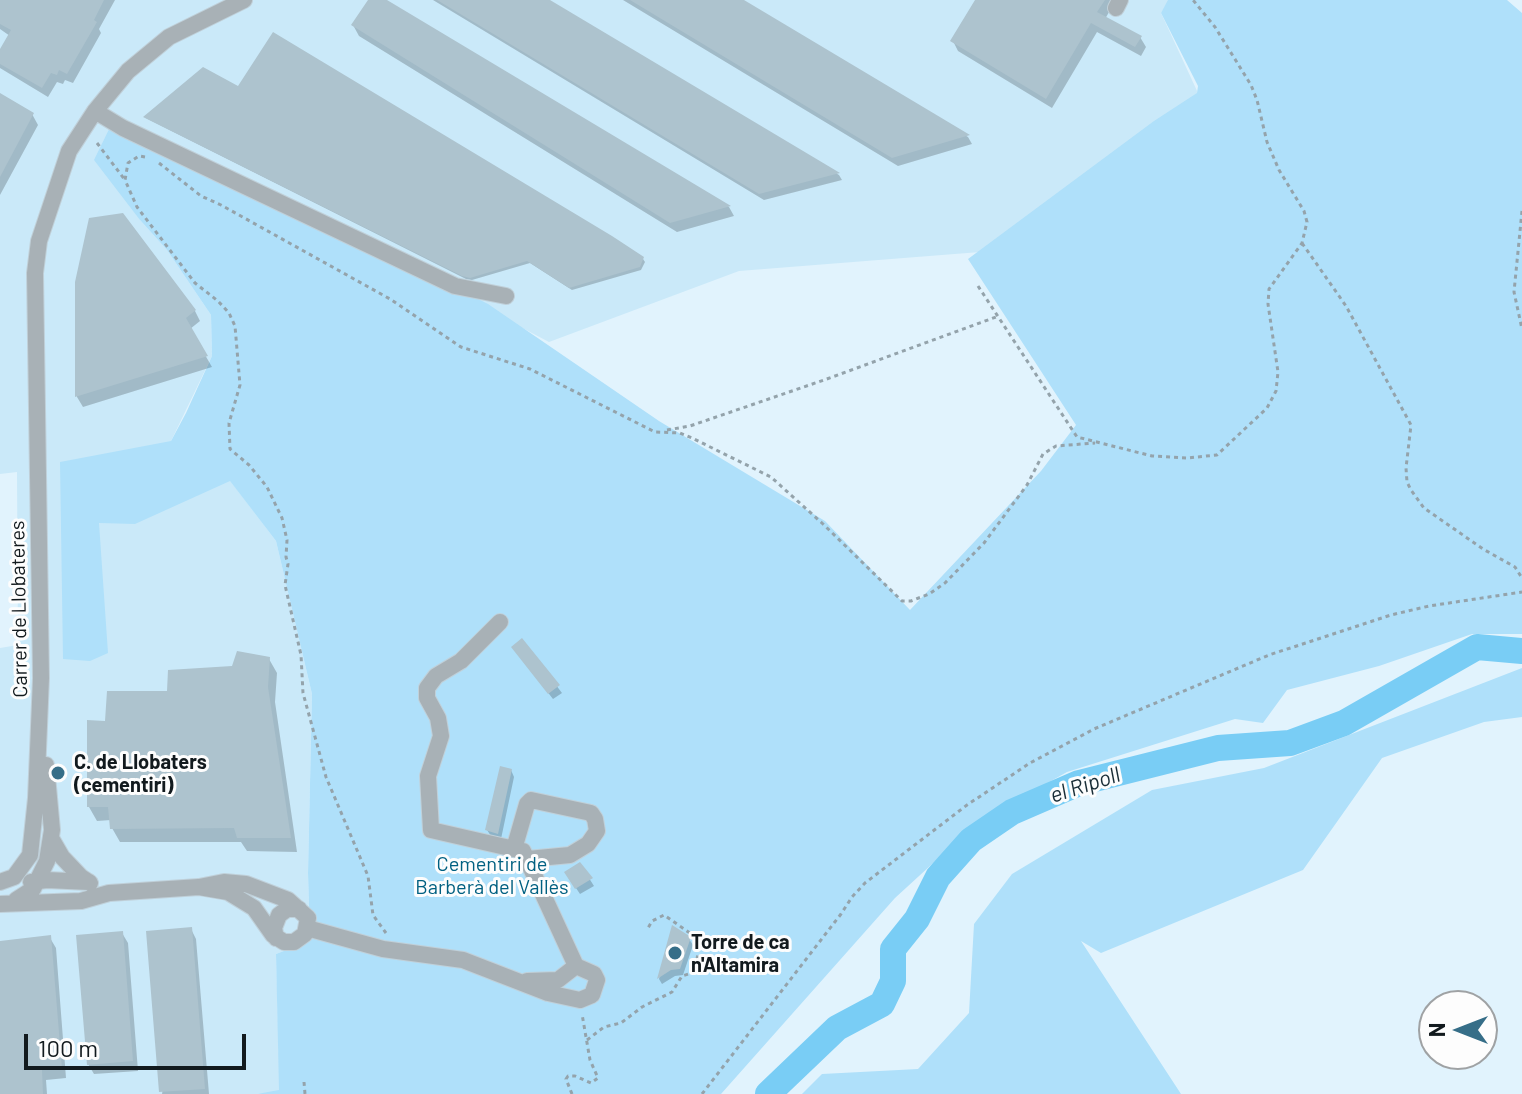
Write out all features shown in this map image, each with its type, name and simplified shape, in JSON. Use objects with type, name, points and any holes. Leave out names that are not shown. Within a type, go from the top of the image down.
[{"type":"street","name":"Carrer de Llobateres","points":[[37,860],[40,732],[35,273],[39,241],[69,151],[95,111],[128,71],[169,37],[244,0]]},
{"type":"street","points":[[95,111],[133,133],[455,286],[506,296]]},
{"type":"street","points":[[307,928],[400,952],[463,960],[548,993],[580,1000],[592,995],[597,980],[594,974],[576,966],[521,854],[527,804],[531,800],[591,813],[597,831],[588,844],[570,855],[521,854],[431,830],[428,776],[441,736],[438,718],[427,698],[427,688],[436,676],[461,661],[500,622]]},
{"type":"street","name":"Carrer de Llobateres","points":[[37,860],[51,838],[46,761],[40,732]]},
{"type":"street","points":[[51,838],[62,857],[89,882],[109,893]]},
{"type":"street","points":[[0,882],[14,877],[37,860]]},
{"type":"street","points":[[36,888],[37,860]]},
{"type":"street","points":[[4,900],[36,888],[89,882]]},
{"type":"street","points":[[36,888],[69,902],[109,893],[199,887],[224,882],[246,884],[288,900],[308,918],[307,928],[300,939],[284,942],[276,938],[254,908],[228,892],[199,887]]},
{"type":"street","points":[[276,938],[274,928],[279,915],[287,909],[299,909]]},
{"type":"street","points":[[521,981],[558,980],[576,966]]},
{"type":"path","points":[[978,286],[1077,437],[1152,456],[1187,458],[1217,455],[1267,408],[1276,391],[1278,372],[1268,304],[1269,289],[1302,243],[1307,222],[1267,142],[1251,85],[1215,27],[1193,0]]},
{"type":"path","points":[[97,143],[125,180],[137,207],[162,241],[195,283],[229,313],[235,326],[240,385],[229,423],[230,449],[249,465],[279,508],[286,534],[288,564],[285,585],[301,655],[303,693],[326,777],[368,876],[373,915],[400,952]]},
{"type":"path","points":[[125,180],[128,163],[139,156],[151,157],[201,196],[390,299],[461,347],[530,369],[655,432],[680,433],[771,477],[902,601],[929,594],[945,583],[984,543],[1027,485],[1043,454],[1056,446],[1095,443]]},
{"type":"path","points":[[1522,211],[1514,292],[1522,329]]},
{"type":"path","points":[[1302,243],[1346,306],[1411,425],[1406,468],[1411,490],[1424,508],[1515,567],[1522,578]]},
{"type":"path","points":[[655,432],[690,426],[996,317]]},
{"type":"path","points":[[702,1094],[858,890],[967,805],[1030,763],[1108,722],[1283,650],[1391,615],[1522,592]]},
{"type":"path","points":[[587,1040],[604,1027],[621,1023],[642,1007],[672,992],[682,976],[695,972],[700,940],[664,915],[652,921],[648,928]]},
{"type":"path","points":[[572,1094],[566,1079],[568,1076],[591,1083],[598,1078],[590,1060],[580,1000]]},
{"type":"path","points":[[304,1082],[305,1094]]},
{"type":"shaded area","points":[[0,0],[1170,0],[1161,13],[1198,93],[980,252],[739,271],[549,342],[117,115],[140,220],[167,250],[211,315],[212,356],[171,441],[222,470],[276,541],[312,694],[308,873],[310,942],[276,954],[280,1091],[257,1094],[0,1094],[0,648],[18,645],[17,472],[0,474]]},
{"type":"green space","name":"Cementiri de Barberà del Vallès","points":[[1168,0],[1507,0],[1522,13],[1522,634],[1472,634],[1379,666],[1287,690],[1263,723],[1235,719],[1067,772],[978,822],[895,898],[721,1094],[257,1094],[279,1090],[276,954],[310,941],[308,873],[312,694],[276,541],[230,481],[135,524],[99,523],[108,653],[90,661],[63,659],[60,462],[171,441],[212,356],[211,315],[167,250],[94,160],[116,115],[488,304],[659,421],[825,521],[910,610],[1041,471],[1076,425],[968,259],[1154,121],[1197,93],[1198,86],[1161,13]]},
{"type":"green space","points":[[1522,668],[1522,717],[1484,722],[1382,758],[1303,870],[1101,953],[1081,941],[1181,1094],[802,1094],[822,1074],[918,1069],[969,1013],[974,924],[1012,874],[1152,790],[1264,768]]},
{"type":"building","points":[[0,0],[104,0],[94,20],[97,22],[67,74],[59,70],[57,75],[51,73],[42,88],[0,64],[0,49],[11,30],[0,24]]},
{"type":"building","points":[[368,0],[387,0],[731,206],[670,223],[351,25]]},
{"type":"building","points":[[437,0],[550,0],[840,173],[759,194]]},
{"type":"building","points":[[630,0],[744,0],[970,135],[892,158]]},
{"type":"building","points":[[975,0],[1105,0],[1097,12],[1142,36],[1135,47],[1091,23],[1046,99],[950,41]]},
{"type":"building","points":[[273,32],[612,236],[644,257],[640,267],[569,288],[527,261],[470,278],[462,276],[143,117],[203,67],[238,86]]},
{"type":"building","points":[[0,93],[34,113],[0,177]]},
{"type":"building","points":[[123,213],[196,310],[186,318],[208,356],[75,397],[75,282],[89,218]]},
{"type":"building","points":[[522,638],[560,685],[548,694],[511,647]]},
{"type":"building","points":[[237,651],[270,657],[268,687],[291,838],[237,838],[234,828],[110,829],[108,807],[87,807],[87,720],[105,721],[107,691],[167,691],[168,670],[232,666]]},
{"type":"building","points":[[500,766],[512,769],[498,834],[485,830]]},
{"type":"building","points":[[580,862],[593,878],[575,889],[564,872]]},
{"type":"building","name":"Torre de ca n'Altamira","points":[[672,925],[691,937],[680,969],[671,970],[657,979]]},
{"type":"building","points":[[192,927],[205,1089],[159,1092],[146,931]]},
{"type":"building","points":[[123,931],[133,1061],[87,1065],[76,935]]},
{"type":"building","points":[[51,935],[62,1069],[42,1070],[43,1094],[0,1094],[0,941]]},
{"type":"waterway","name":"el Ripoll","points":[[768,1094],[837,1028],[882,1004],[893,981],[893,949],[917,919],[938,877],[971,840],[1012,812],[1079,783],[1218,748],[1290,743],[1344,723],[1477,647],[1522,651]]},
{"type":"place","name":"C. de Llobaters (cementiri)","points":[[58,773]]},
{"type":"place","name":"Torre de ca n'Altamira","points":[[675,953]]}]
